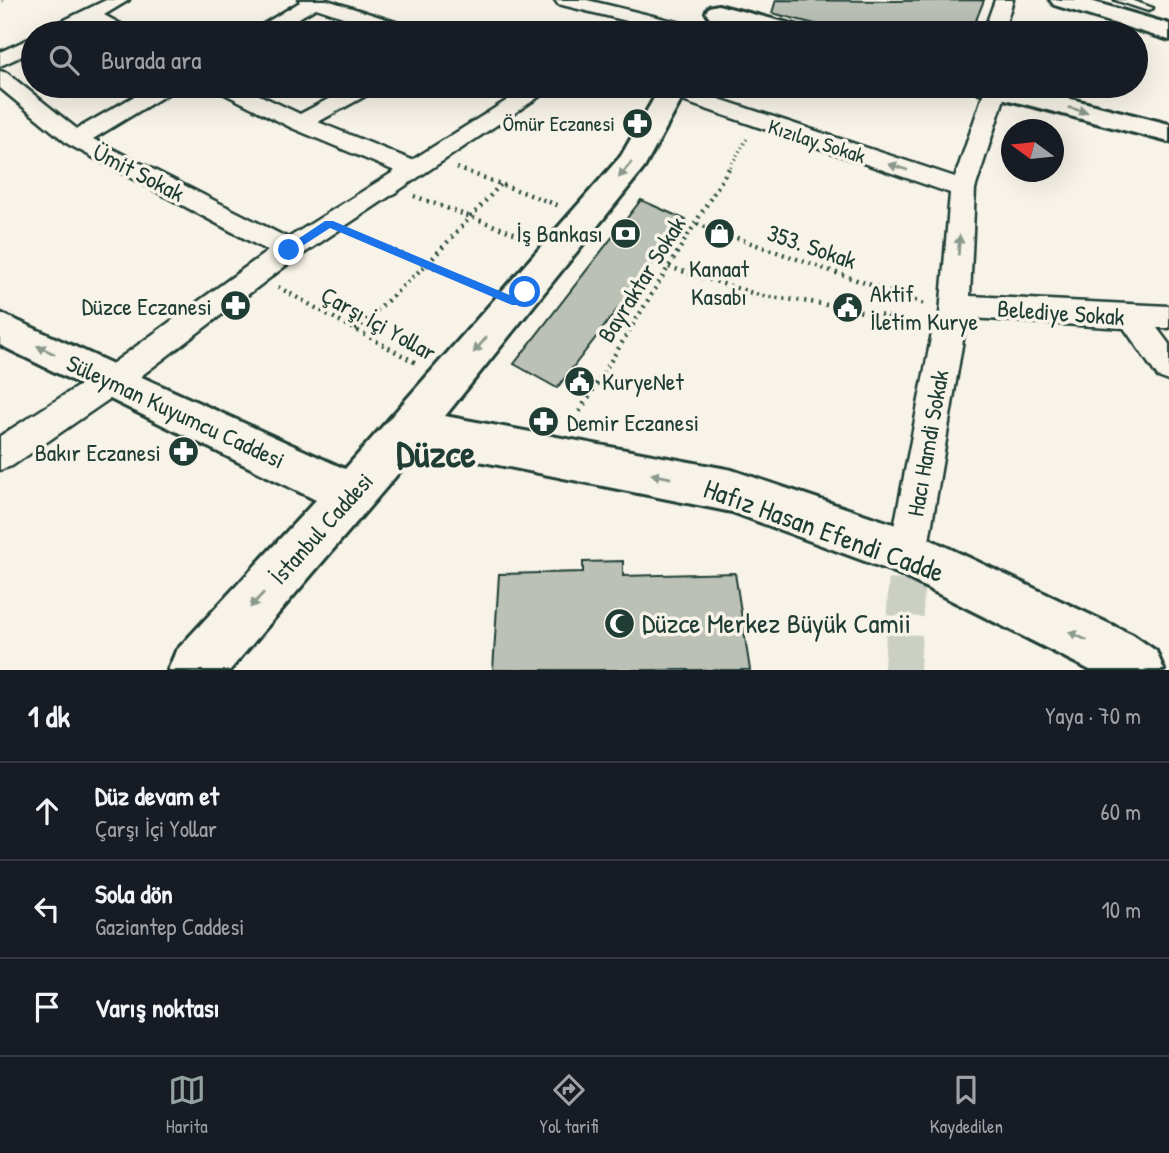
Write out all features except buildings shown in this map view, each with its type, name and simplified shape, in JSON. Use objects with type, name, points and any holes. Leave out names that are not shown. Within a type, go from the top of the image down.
[{"type":"main road","points":[[1062,0],[1132,21]]},
{"type":"main road","points":[[713,21],[722,6],[764,21]]},
{"type":"main road","points":[[1148,26],[1169,32]]},
{"type":"main road","name":"İstanbul Caddesi","points":[[195,670],[410,428],[633,161],[659,98]]},
{"type":"main road","points":[[1034,98],[1169,133]]},
{"type":"main road","name":"Süleyman Kuyumcu Caddesi","points":[[0,328],[352,494]]},
{"type":"main road","name":"Hafız Hasan Efendi Cadde","points":[[410,428],[732,491],[908,553],[1114,654],[1137,670]]},
{"type":"street","points":[[77,21],[120,0]]},
{"type":"street","points":[[564,0],[650,21]]},
{"type":"street","points":[[997,21],[1004,0]]},
{"type":"street","points":[[279,21],[313,1],[374,21]]},
{"type":"street","points":[[89,15],[100,21]]},
{"type":"street","points":[[0,60],[21,49]]},
{"type":"street","name":"Ümit Sokak","points":[[0,77],[21,94]]},
{"type":"street","name":"Ümit Sokak","points":[[26,98],[76,139],[289,250]]},
{"type":"street","points":[[76,139],[146,98]]},
{"type":"street","points":[[249,98],[300,123],[422,163]]},
{"type":"street","points":[[300,123],[347,98]]},
{"type":"street","points":[[0,455],[113,380],[289,250],[525,98]]},
{"type":"street","name":"Kızılay Sokak","points":[[694,98],[963,189]]},
{"type":"street","name":"Hacı Hamdi Sokak","points":[[908,553],[951,321],[963,189],[989,98]]},
{"type":"street","name":"Belediye Sokak","points":[[951,321],[967,307],[1169,317]]},
{"type":"street","points":[[1132,317],[1169,368]]},
{"type":"lane","points":[[1121,0],[1148,8]]},
{"type":"path","name":"Bayraktar Sokak","points":[[552,455],[697,224],[757,121]]},
{"type":"path","points":[[422,163],[501,184],[587,216]]},
{"type":"path","points":[[356,330],[427,264],[501,184]]},
{"type":"path","points":[[386,186],[472,216],[559,251]]},
{"type":"path","points":[[329,224],[516,302]]},
{"type":"path","name":"353. Sokak","points":[[697,224],[951,321]]},
{"type":"path","points":[[669,267],[762,296],[951,321]]},
{"type":"path","name":"Çarşı İçi Yollar","points":[[255,275],[449,381]]},
{"type":"tunnel","points":[[902,670],[908,553]]},
{"type":"place","name":"Ömür Eczanesi","points":[[638,123]]},
{"type":"place","name":"İş Bankası","points":[[626,233]]},
{"type":"place","name":"Kanaat Kasabı","points":[[719,234]]},
{"type":"place","name":"Düzce Eczanesi","points":[[235,306]]},
{"type":"place","name":"Aktif İletim Kurye","points":[[847,307]]},
{"type":"place","name":"KuryeNet","points":[[579,381]]},
{"type":"place","name":"Demir Eczanesi","points":[[544,422]]},
{"type":"place","name":"Bakır Eczanesi","points":[[184,452]]},
{"type":"place","name":"Düzce Merkez Büyük Camii","points":[[619,623]]},
{"type":"district","name":"Düzce","points":[[436,453]]},
{"type":"route","points":[[289,250],[329,224],[516,302],[525,292]]}]
